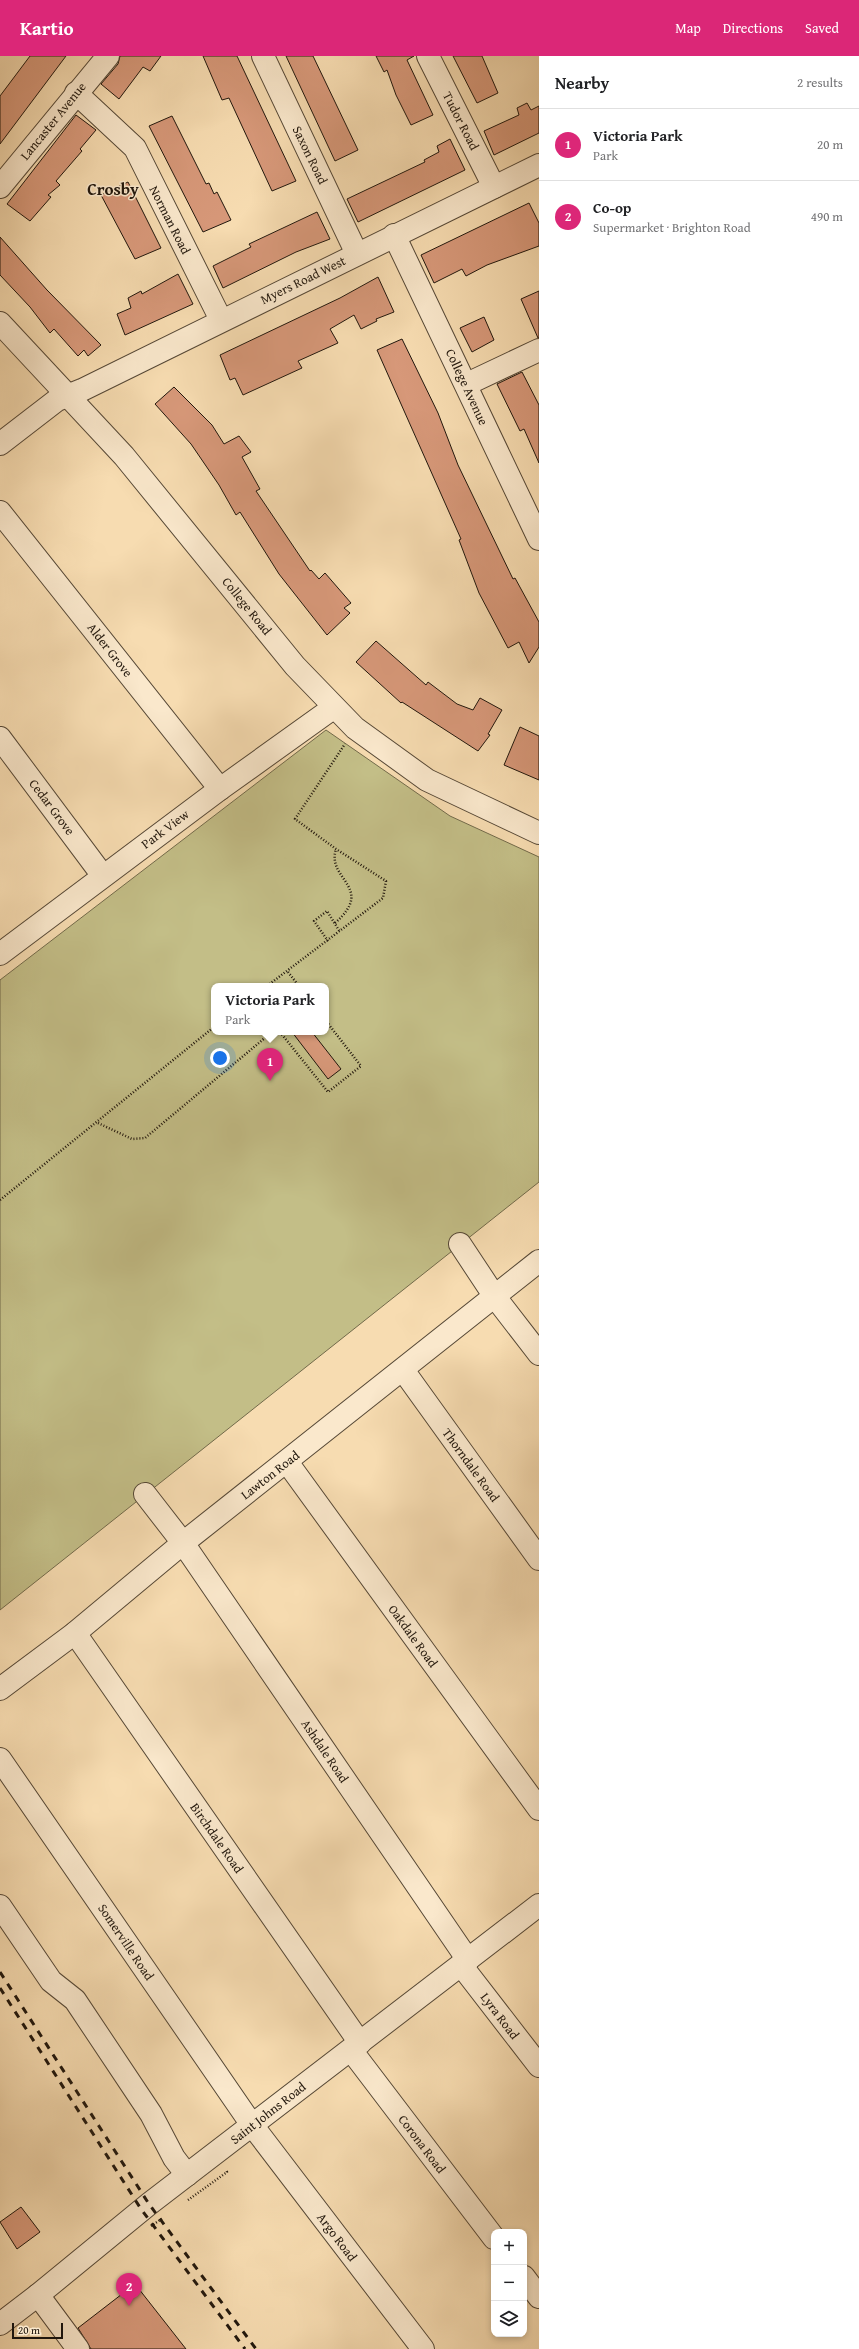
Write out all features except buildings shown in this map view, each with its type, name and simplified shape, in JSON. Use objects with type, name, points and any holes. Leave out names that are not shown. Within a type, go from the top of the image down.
[{"type":"street","name":"Lancaster Avenue","points":[[0,187],[108,56]]},
{"type":"street","name":"Saxon Road","points":[[263,56],[357,254]]},
{"type":"street","name":"Tudor Road","points":[[428,56],[494,187]]},
{"type":"street","name":"Norman Road","points":[[76,93],[135,148],[221,320]]},
{"type":"street","name":"Myers Road West","points":[[0,444],[57,400],[539,165]]},
{"type":"street","name":"College Avenue","points":[[394,235],[467,384],[539,539]]},
{"type":"street","name":"College Road","points":[[0,323],[124,456],[295,666],[333,708],[355,728],[427,780],[539,833]]},
{"type":"street","points":[[467,384],[539,350]]},
{"type":"street","name":"Alder Grove","points":[[0,512],[220,789]]},
{"type":"street","name":"Park View","points":[[0,954],[220,789],[333,708]]},
{"type":"street","name":"Cedar Grove","points":[[0,738],[103,876]]},
{"type":"street","points":[[460,1244],[495,1297],[539,1354]]},
{"type":"street","name":"Lawton Road","points":[[0,1689],[74,1633],[183,1543],[539,1262]]},
{"type":"street","name":"Thorndale Road","points":[[403,1370],[539,1559]]},
{"type":"street","name":"Oakdale Road","points":[[287,1462],[539,1809]]},
{"type":"street","name":"Ashdale Road","points":[[145,1494],[183,1543],[464,1962]]},
{"type":"street","name":"Birchdale Road","points":[[74,1633],[355,2046]]},
{"type":"street","name":"Somerville Road","points":[[0,1759],[252,2125]]},
{"type":"street","name":"Saint Johns Road","points":[[0,2324],[38,2295],[123,2224],[539,1905]]},
{"type":"street","points":[[0,1906],[51,1981],[75,2000],[150,2114],[174,2158],[187,2175]]},
{"type":"street","name":"Lyra Road","points":[[464,1962],[539,2066]]},
{"type":"street","name":"Corona Road","points":[[355,2046],[491,2234]]},
{"type":"street","name":"Argo Road","points":[[252,2125],[423,2349]]},
{"type":"street","points":[[527,2281],[539,2297]]},
{"type":"street","points":[[38,2295],[78,2349]]},
{"type":"path","points":[[271,983],[288,972],[383,898],[386,882],[295,820],[355,728]]},
{"type":"path","points":[[335,923],[345,914],[351,904],[351,891],[336,866],[334,855],[336,849]]},
{"type":"path","points":[[328,941],[314,921],[327,911],[340,932]]},
{"type":"path","points":[[288,972],[297,983]]},
{"type":"path","points":[[282,1035],[328,1092],[361,1066],[329,1025]]},
{"type":"path","points":[[0,1200],[98,1123],[211,1029]]},
{"type":"path","points":[[98,1123],[132,1139],[145,1138],[268,1035]]},
{"type":"path","points":[[200,2192],[223,2174]]},
{"type":"path","points":[[151,2226],[164,2218]]},
{"type":"shaded area","points":[[326,730],[450,816],[539,857],[539,1182],[0,1610],[0,980]]},
{"type":"railway","points":[[0,1972],[149,2204],[256,2349]]},
{"type":"railway","points":[[0,1988],[141,2209],[245,2349]]},
{"type":"place","name":"Victoria Park","points":[[270,1081]]},
{"type":"place","name":"Co-op","points":[[129,2306]]},
{"type":"district","name":"Crosby","points":[[113,188]]}]
